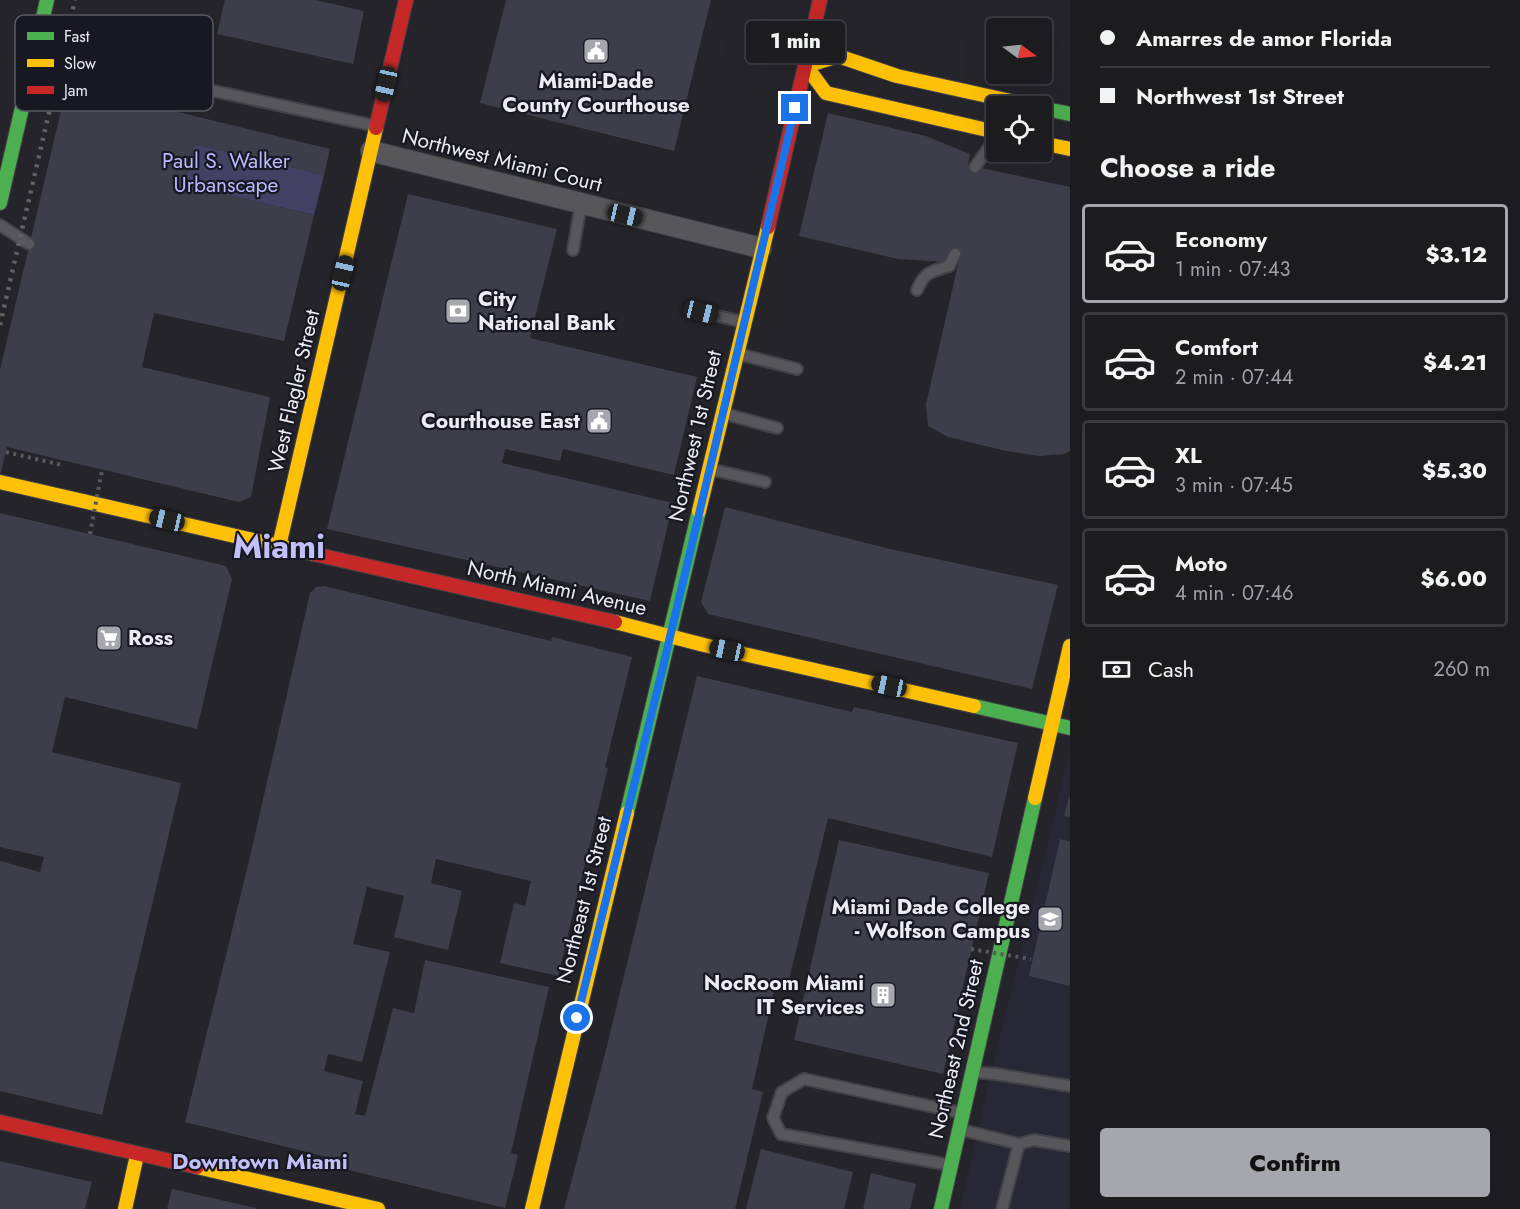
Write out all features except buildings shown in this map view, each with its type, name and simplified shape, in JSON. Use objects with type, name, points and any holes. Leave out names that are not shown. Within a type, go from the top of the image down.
[{"type":"main road","points":[[44,15],[47,0]]},
{"type":"main road","name":"West Flagler Street","points":[[279,546],[406,0]]},
{"type":"main road","name":"Northwest 1st Street","points":[[669,636],[820,0]]},
{"type":"main road","points":[[986,98],[887,73],[838,56],[806,66],[826,93],[986,130]]},
{"type":"main road","points":[[1052,110],[1070,114]]},
{"type":"main road","points":[[0,203],[22,111]]},
{"type":"main road","points":[[1052,145],[1070,149]]},
{"type":"main road","name":"North Miami Avenue","points":[[0,482],[1070,728]]},
{"type":"main road","name":"Northeast 1st Street","points":[[532,1209],[669,636]]},
{"type":"main road","name":"Northeast 2nd Street","points":[[940,1209],[1070,646]]},
{"type":"main road","points":[[0,1122],[378,1209]]},
{"type":"main road","points":[[125,1209],[137,1155]]},
{"type":"street","name":"Northwest Miami Court","points":[[371,151],[761,248]]},
{"type":"lane","points":[[213,91],[376,126]]},
{"type":"lane","points":[[975,167],[986,151]]},
{"type":"lane","points":[[573,250],[581,204]]},
{"type":"lane","points":[[0,225],[29,244]]},
{"type":"lane","points":[[917,290],[921,279],[929,272],[949,266],[955,254]]},
{"type":"lane","points":[[701,312],[744,322]]},
{"type":"lane","points":[[736,354],[797,369]]},
{"type":"lane","points":[[722,413],[777,429]]},
{"type":"lane","points":[[709,469],[765,482]]},
{"type":"lane","points":[[972,1072],[1070,1086]]},
{"type":"lane","points":[[950,1165],[782,1134],[773,1118],[782,1092],[804,1079],[962,1113]]},
{"type":"lane","points":[[958,1129],[1019,1144],[1034,1140],[1070,1146]]},
{"type":"lane","points":[[1002,1209],[1019,1144]]},
{"type":"path","points":[[6,452],[62,465]]},
{"type":"path","points":[[90,534],[102,470]]},
{"type":"path","points":[[971,949],[1031,959]]},
{"type":"shaded area","name":"Miami Dade College - Wolfson Campus","points":[[1070,751],[1070,1209],[960,1209],[988,1086]]},
{"type":"green space","name":"Paul S. Walker Urbanscape","points":[[194,144],[324,175],[314,215],[184,185]]},
{"type":"railway","points":[[72,15],[75,0]]},
{"type":"railway","points":[[0,325],[49,111]]},
{"type":"traffic: fast","points":[[44,15],[47,0]]},
{"type":"traffic: fast","points":[[1052,110],[1070,114]]},
{"type":"traffic: fast","points":[[0,203],[21,111]]},
{"type":"traffic: fast","points":[[627,813],[699,511]]},
{"type":"traffic: fast","points":[[974,706],[1070,728]]},
{"type":"traffic: fast","points":[[941,1209],[1035,798]]},
{"type":"traffic: slow","points":[[806,66],[838,56],[897,76],[988,96]]},
{"type":"traffic: slow","points":[[806,66],[826,93],[986,130]]},
{"type":"traffic: slow","points":[[279,546],[376,128]]},
{"type":"traffic: slow","points":[[1052,145],[1070,149]]},
{"type":"traffic: slow","points":[[699,511],[768,227]]},
{"type":"traffic: slow","points":[[0,482],[314,554]]},
{"type":"traffic: slow","points":[[615,622],[704,645],[974,706]]},
{"type":"traffic: slow","points":[[1035,798],[1070,646]]},
{"type":"traffic: slow","points":[[532,1209],[627,813]]},
{"type":"traffic: slow","points":[[125,1209],[137,1155]]},
{"type":"traffic: slow","points":[[197,1167],[378,1209]]},
{"type":"traffic: jam","points":[[376,128],[406,0]]},
{"type":"traffic: jam","points":[[768,227],[820,0]]},
{"type":"traffic: jam","points":[[314,554],[615,622]]},
{"type":"traffic: jam","points":[[0,1122],[197,1167]]},
{"type":"place","name":"Miami-Dade County Courthouse","points":[[596,51]]},
{"type":"place","name":"City National Bank","points":[[458,311]]},
{"type":"place","name":"Courthouse East","points":[[599,421]]},
{"type":"place","name":"Ross","points":[[109,638]]},
{"type":"place","name":"Miami Dade College - Wolfson Campus","points":[[1050,919]]},
{"type":"place","name":"NocRoom Miami IT Services","points":[[883,995]]},
{"type":"district","name":"Miami","points":[[279,546]]},
{"type":"district","name":"Downtown Miami","points":[[260,1161]]},
{"type":"route","points":[[577,1018],[795,108]]}]
